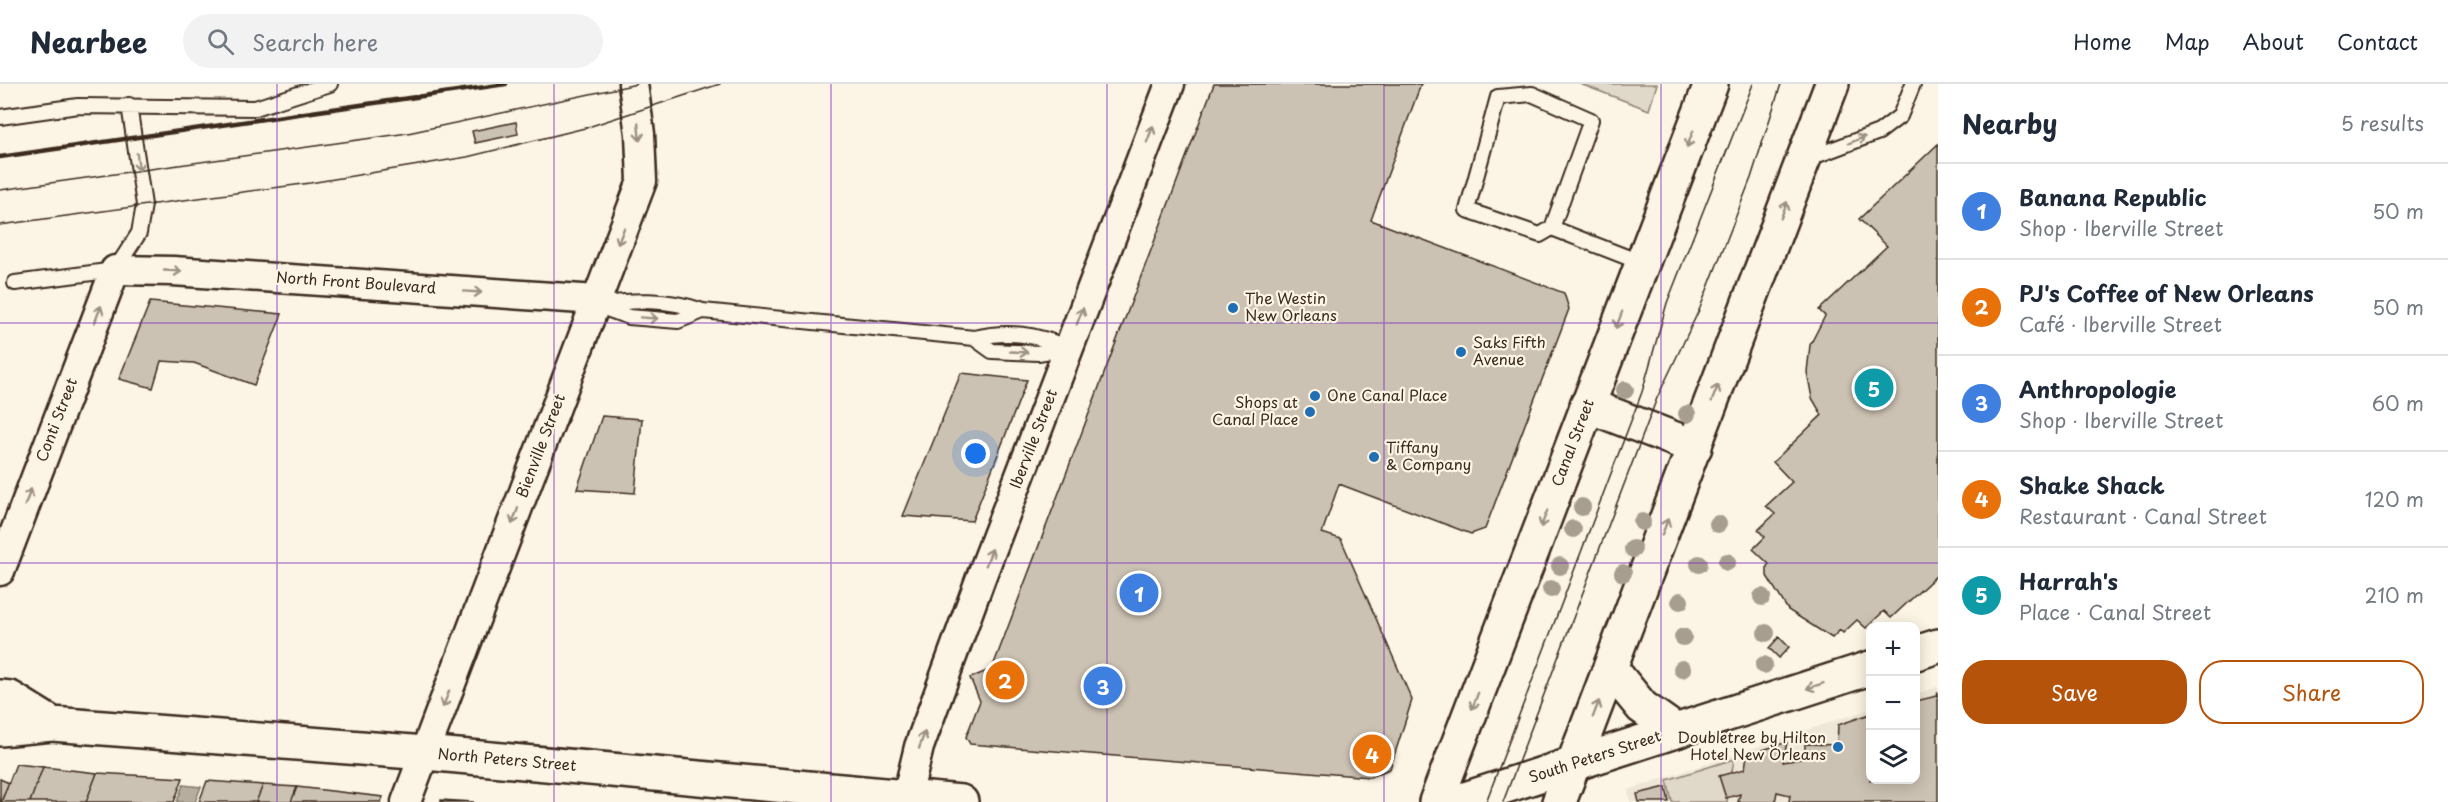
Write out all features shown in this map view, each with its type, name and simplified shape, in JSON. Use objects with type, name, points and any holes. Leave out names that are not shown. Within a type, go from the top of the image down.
[{"type":"main road","name":"Canal Street","points":[[1436,802],[1711,84]]},
{"type":"main road","points":[[1559,802],[1832,84]]},
{"type":"main road","points":[[1587,405],[1695,447]]},
{"type":"main road","points":[[1920,652],[1938,646]]},
{"type":"main road","points":[[1611,669],[1642,707],[1676,731]]},
{"type":"main road","name":"South Peters Street","points":[[1456,802],[1866,669]]},
{"type":"main road","name":"North Peters Street","points":[[0,697],[10,698],[52,724]]},
{"type":"main road","name":"North Peters Street","points":[[0,729],[52,724],[425,753],[961,802]]},
{"type":"street","name":"Bienville Street","points":[[406,802],[642,181],[640,134],[633,84]]},
{"type":"street","name":"Iberville Street","points":[[907,797],[919,747],[1068,348],[1170,84]]},
{"type":"street","name":"North Front Boulevard","points":[[115,270],[185,272],[596,303]]},
{"type":"street","name":"Conti Street","points":[[0,571],[115,270]]},
{"type":"lane","points":[[0,117],[78,106],[129,105],[172,109],[255,108],[330,84]]},
{"type":"lane","points":[[1803,161],[1878,132],[1900,116],[1913,84]]},
{"type":"lane","points":[[1514,90],[1533,94],[1591,120],[1552,228],[1540,235],[1467,210],[1498,97],[1514,90]]},
{"type":"lane","points":[[15,283],[115,270],[139,233],[144,205],[129,105]]},
{"type":"lane","points":[[1552,228],[1642,263]]},
{"type":"lane","points":[[596,303],[629,317],[678,321],[703,311],[974,338],[998,332],[1044,337],[1068,348]]},
{"type":"shaded area","points":[[1580,84],[1657,84],[1649,110]]},
{"type":"shaded area","name":"Doubletree by Hilton Hotel New Orleans","points":[[1938,687],[1938,802],[1630,802],[1628,790],[1866,710],[1866,784],[1920,784],[1920,693]]},
{"type":"shaded area","points":[[1734,759],[1727,802],[1672,802],[1667,780]]},
{"type":"shaded area","points":[[183,785],[201,787],[195,802],[177,802]]},
{"type":"building","name":"Shops at Canal Place","points":[[1214,84],[1421,84],[1371,220],[1564,293],[1569,309],[1485,529],[1471,534],[1339,484],[1322,533],[1341,539],[1412,700],[1390,769],[1370,777],[970,744],[966,737],[980,701],[970,678],[992,669]]},
{"type":"building","points":[[516,122],[518,134],[475,143],[472,131]]},
{"type":"building","points":[[1938,144],[1938,579],[1936,576],[1891,618],[1884,611],[1872,622],[1866,622],[1866,628],[1857,620],[1843,633],[1840,630],[1832,638],[1788,610],[1767,576],[1769,564],[1753,549],[1765,537],[1758,530],[1775,514],[1766,506],[1792,482],[1773,462],[1822,415],[1812,398],[1807,372],[1810,345],[1825,316],[1819,310],[1887,246],[1859,219]]},
{"type":"building","points":[[150,302],[282,314],[254,385],[194,363],[161,361],[153,388],[119,379]]},
{"type":"building","points":[[961,373],[1027,380],[972,521],[903,516]]},
{"type":"building","points":[[602,416],[642,419],[635,493],[577,489]]},
{"type":"building","points":[[1779,637],[1789,647],[1779,658],[1769,648]]},
{"type":"building","name":"Doubletree by Hilton Hotel New Orleans","points":[[1938,692],[1938,802],[1789,802],[1790,795],[1777,792],[1775,802],[1738,802],[1740,794],[1726,798],[1719,776],[1745,769],[1747,755],[1787,742],[1783,762],[1805,758],[1805,744],[1837,745],[1838,725],[1866,715],[1866,784],[1920,784],[1920,700],[1937,696]]},
{"type":"building","points":[[16,764],[43,767],[30,802],[1,802]]},
{"type":"building","points":[[43,767],[97,773],[86,802],[30,802]]},
{"type":"building","points":[[97,773],[183,778],[174,802],[86,802]]},
{"type":"building","points":[[0,779],[9,783],[1,802],[0,802]]},
{"type":"building","points":[[207,781],[263,785],[256,802],[199,802]]},
{"type":"building","points":[[263,785],[297,787],[291,802],[256,802]]},
{"type":"building","points":[[297,787],[383,797],[381,802],[291,802]]},
{"type":"building","points":[[1666,787],[1669,802],[1639,802],[1637,794]]},
{"type":"building","points":[[441,800],[474,802],[441,802]]},
{"type":"tram line","points":[[0,190],[408,133],[637,84]]},
{"type":"tram line","points":[[0,225],[310,183],[467,157],[585,128],[720,84]]},
{"type":"tram line","points":[[1486,802],[1642,392],[1667,303],[1753,84]]},
{"type":"tram line","points":[[1503,802],[1657,398],[1700,308],[1751,178],[1781,84]]},
{"type":"railway","points":[[0,157],[506,84]]},
{"type":"place","name":"The Westin New Orleans","points":[[1233,308]]},
{"type":"place","name":"Saks Fifth Avenue","points":[[1461,352]]},
{"type":"place","name":"Harrah's","points":[[1874,388]]},
{"type":"place","name":"One Canal Place","points":[[1315,396]]},
{"type":"place","name":"Shops at Canal Place","points":[[1310,412]]},
{"type":"place","name":"Tiffany & Company","points":[[1374,457]]},
{"type":"place","name":"Banana Republic","points":[[1139,593]]},
{"type":"place","name":"PJ's Coffee of New Orleans","points":[[1005,680]]},
{"type":"place","name":"Anthropologie","points":[[1103,686]]},
{"type":"place","name":"Doubletree by Hilton Hotel New Orleans","points":[[1838,747]]},
{"type":"place","name":"Shake Shack","points":[[1372,754]]}]
